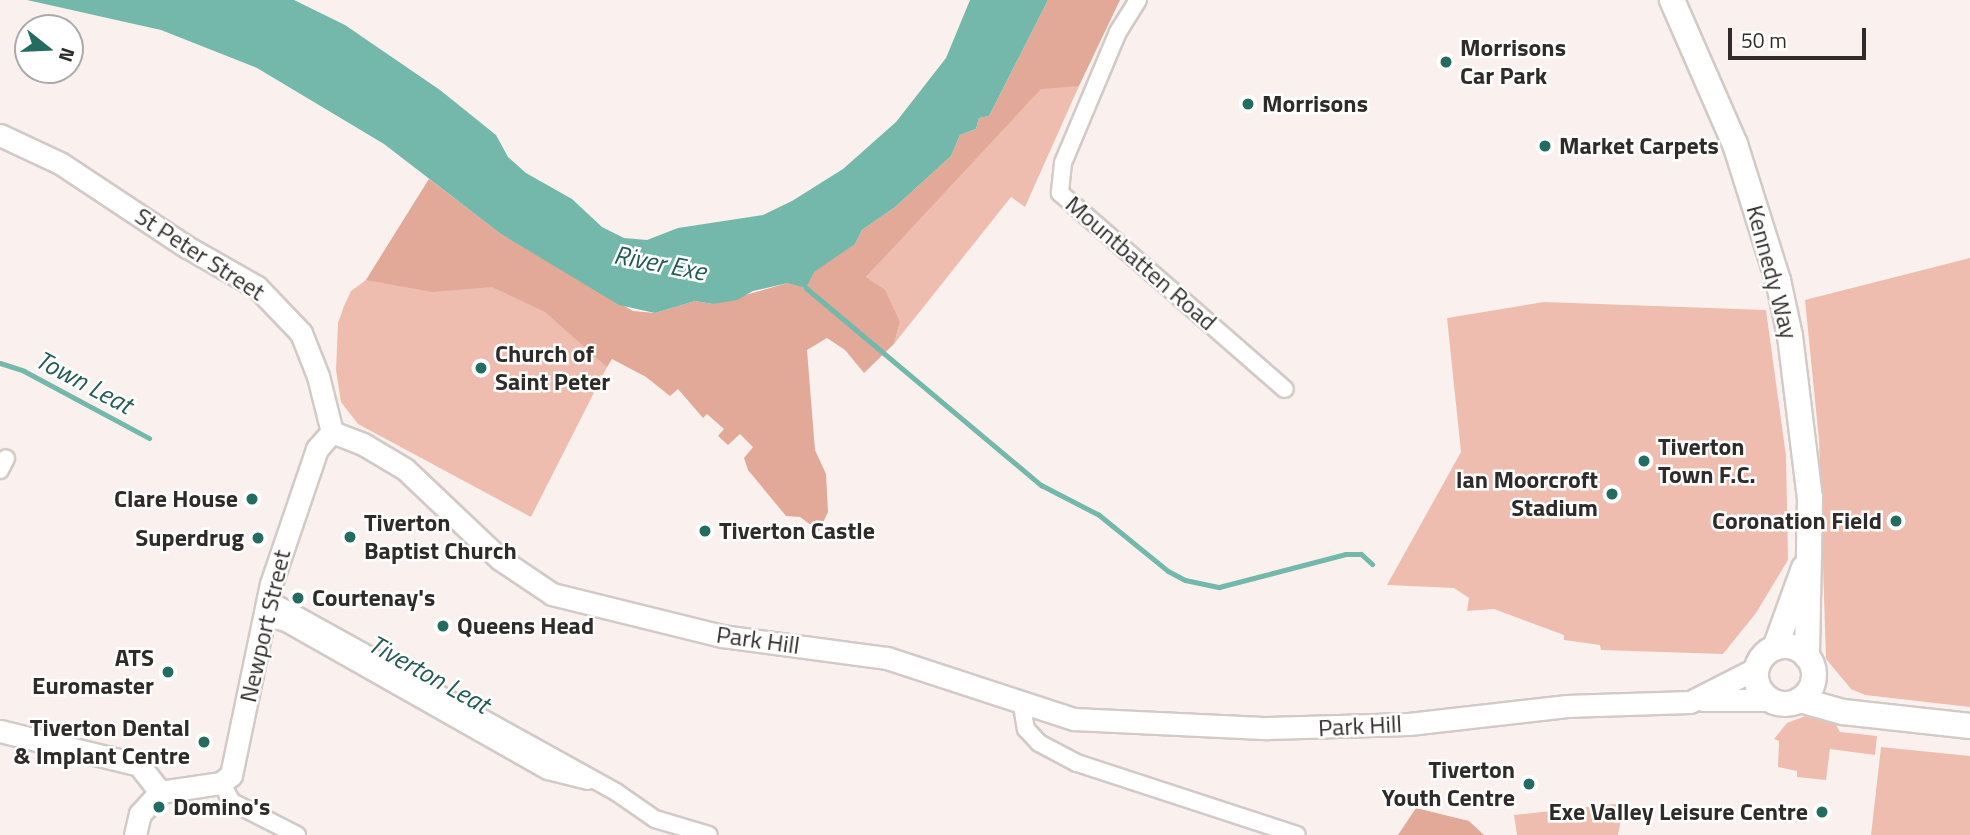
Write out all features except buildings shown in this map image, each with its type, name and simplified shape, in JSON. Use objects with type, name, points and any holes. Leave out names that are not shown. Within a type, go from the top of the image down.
[{"type":"main road","name":"Kennedy Way","points":[[1672,0],[1735,144],[1778,280],[1807,457],[1811,666]]},
{"type":"main road","name":"Kennedy Way","points":[[1775,648],[1808,558]]},
{"type":"main road","points":[[1811,666],[1809,691],[1800,700],[1786,705],[1769,700],[1757,685],[1757,668],[1775,648],[1793,647],[1866,713]]},
{"type":"main road","points":[[1800,700],[1866,713],[1970,726]]},
{"type":"street","name":"Mountbatten Road","points":[[1138,0],[1118,32],[1063,163],[1060,193],[1285,389]]},
{"type":"street","name":"St Peter Street","points":[[0,135],[60,163],[187,247],[257,287],[301,333],[321,387],[332,432]]},
{"type":"street","name":"Park Hill","points":[[332,432],[363,444],[405,469],[500,559],[538,587],[571,600],[756,642],[887,658],[933,669],[1022,705],[1074,719],[1324,729],[1409,724],[1567,706],[1769,700]]},
{"type":"street","name":"Newport Street","points":[[221,783],[234,768],[266,608],[317,449],[332,432]]},
{"type":"street","points":[[266,608],[286,623],[548,771],[594,782],[655,819],[709,835]]},
{"type":"street","name":"Park Hill","points":[[1700,700],[1757,668]]},
{"type":"street","points":[[1022,705],[1026,729],[1039,743],[1077,763],[1297,835]]},
{"type":"street","points":[[0,731],[139,765],[160,792]]},
{"type":"street","points":[[135,835],[140,814],[160,792],[221,783],[232,802],[297,835]]},
{"type":"street","points":[[650,835],[655,819]]},
{"type":"shaded area","points":[[1048,0],[1120,0],[1079,86],[1041,89],[866,277],[885,290],[900,322],[894,344],[864,373],[845,350],[827,338],[807,350],[815,450],[826,474],[828,512],[819,531],[800,517],[786,516],[748,470],[744,458],[753,447],[740,434],[728,445],[718,436],[724,429],[707,414],[703,418],[678,389],[670,396],[646,377],[612,359],[607,367],[545,312],[492,287],[432,292],[366,280],[429,179],[501,234],[633,311],[655,313],[695,301],[713,304],[788,283],[855,244],[862,230],[895,207],[951,156],[960,135],[976,129],[979,118],[989,116]]},
{"type":"shaded area","points":[[1066,83],[1079,86],[1025,207],[1011,197],[894,344],[900,322],[866,277],[1013,115],[1041,88]]},
{"type":"shaded area","points":[[429,179],[501,234],[611,359],[531,517],[358,424],[341,402],[336,370],[338,323],[344,306],[351,291],[366,280]]},
{"type":"shaded area","name":"Coronation Field","points":[[1970,258],[1970,707],[1865,695],[1851,689],[1826,659],[1819,440],[1805,300]]},
{"type":"shaded area","name":"Ian Moorcroft Stadium","points":[[1544,302],[1766,310],[1786,456],[1788,560],[1756,613],[1723,654],[1601,650],[1600,645],[1564,640],[1564,635],[1494,609],[1467,611],[1469,598],[1454,588],[1387,585],[1461,452],[1447,318]]},
{"type":"shaded area","points":[[1808,715],[1835,723],[1840,732],[1877,736],[1875,755],[1830,749],[1826,780],[1797,777],[1797,771],[1778,767],[1779,741],[1774,739],[1787,723]]},
{"type":"shaded area","points":[[1881,747],[1970,756],[1970,835],[1871,835]]},
{"type":"shaded area","points":[[1624,803],[1618,835],[1517,835],[1514,815]]},
{"type":"shaded area","points":[[1416,808],[1469,821],[1484,835],[1398,835]]},
{"type":"water","name":"River Exe","points":[[27,0],[294,0],[345,25],[440,90],[496,135],[508,157],[526,173],[572,199],[602,227],[624,238],[647,240],[678,228],[763,215],[792,201],[843,169],[896,122],[946,58],[970,0],[1048,0],[989,116],[979,118],[976,129],[960,135],[951,156],[895,207],[862,230],[855,244],[814,272],[806,288],[788,283],[753,291],[737,300],[713,304],[695,301],[655,313],[619,305],[501,234],[384,144],[257,68],[161,30]]},
{"type":"waterway","points":[[806,288],[1041,485],[1099,515],[1168,571],[1185,580],[1219,587],[1346,554],[1361,554],[1372,564]]},
{"type":"waterway","name":"Town Leat","points":[[0,363],[24,371],[149,438]]},
{"type":"place","name":"Morrisons Car Park","points":[[1446,62]]},
{"type":"place","name":"Morrisons","points":[[1248,104]]},
{"type":"place","name":"Market Carpets","points":[[1545,146]]},
{"type":"place","name":"Church of Saint Peter","points":[[481,368]]},
{"type":"place","name":"Tiverton Town F.C.","points":[[1644,461]]},
{"type":"place","name":"Ian Moorcroft Stadium","points":[[1612,494]]},
{"type":"place","name":"Clare House","points":[[252,499]]},
{"type":"place","name":"Coronation Field","points":[[1896,521]]},
{"type":"place","name":"Tiverton Castle","points":[[705,531]]},
{"type":"place","name":"Tiverton Baptist Church","points":[[350,537]]},
{"type":"place","name":"Superdrug","points":[[258,538]]},
{"type":"place","name":"Courtenay's","points":[[298,598]]},
{"type":"place","name":"Queens Head","points":[[443,626]]},
{"type":"place","name":"ATS Euromaster","points":[[168,672]]},
{"type":"place","name":"Tiverton Dental & Implant Centre","points":[[204,742]]},
{"type":"place","name":"Tiverton Youth Centre","points":[[1529,784]]},
{"type":"place","name":"Domino's","points":[[159,807]]},
{"type":"place","name":"Exe Valley Leisure Centre","points":[[1822,812]]},
{"type":"water label","name":"Tiverton Leat","points":[[429,674]]}]
